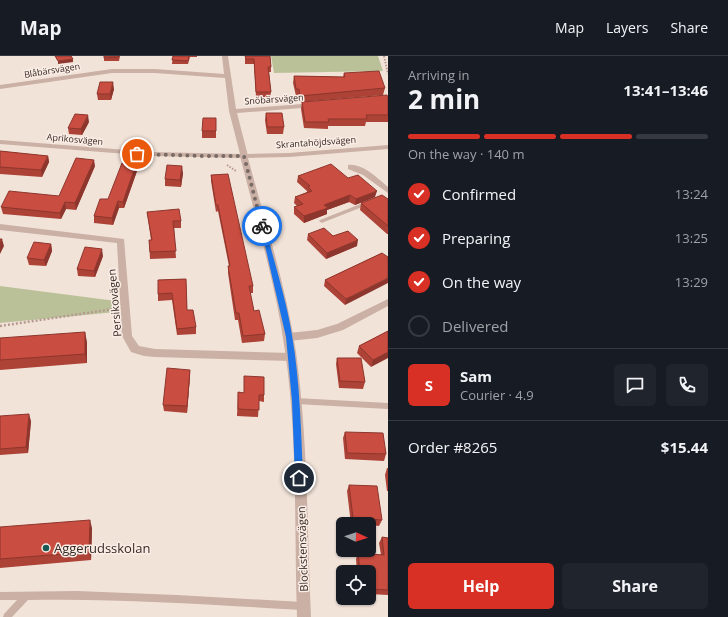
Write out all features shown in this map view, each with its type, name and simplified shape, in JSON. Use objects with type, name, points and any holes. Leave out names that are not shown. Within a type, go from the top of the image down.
[{"type":"street","name":"Blockstensvägen","points":[[225,56],[233,111],[285,315],[289,337],[296,401],[304,612]]},
{"type":"street","name":"Blåbärsvägen","points":[[0,87],[63,76],[113,71],[166,71],[227,76]]},
{"type":"street","name":"Snöbärsvägen","points":[[233,111],[326,104]]},
{"type":"street","name":"Aprikosvägen","points":[[0,142],[124,153],[244,156]]},
{"type":"street","name":"Skrantahöjdsvägen","points":[[244,156],[303,154],[388,147]]},
{"type":"street","points":[[351,167],[366,173],[388,191]]},
{"type":"street","name":"Persikovägen","points":[[0,227],[120,241],[127,336],[134,349],[144,352],[291,357]]},
{"type":"street","points":[[289,337],[317,334],[340,327],[388,302]]},
{"type":"lane","points":[[322,221],[373,201]]},
{"type":"lane","points":[[296,401],[388,406]]},
{"type":"lane","points":[[0,596],[78,595],[169,598],[304,612]]},
{"type":"lane","points":[[7,617],[26,596]]},
{"type":"path","points":[[384,56],[388,74]]},
{"type":"path","points":[[224,156],[226,165],[240,175]]},
{"type":"path","points":[[0,326],[126,308]]},
{"type":"green space","points":[[271,56],[378,56],[383,71],[274,73]]},
{"type":"green space","points":[[0,286],[116,301],[116,312],[0,323]]},
{"type":"building","points":[[55,56],[71,56],[73,59],[58,61]]},
{"type":"building","points":[[104,56],[119,56],[119,57],[104,58]]},
{"type":"building","points":[[173,56],[189,56],[188,61],[172,60]]},
{"type":"building","points":[[245,56],[270,56],[271,67],[268,67],[271,92],[256,92],[254,59],[246,59]]},
{"type":"building","points":[[379,71],[385,88],[300,96],[299,89],[296,89],[294,76],[345,77],[344,73]]},
{"type":"building","points":[[100,82],[113,82],[110,94],[97,94]]},
{"type":"building","points":[[387,95],[388,115],[366,115],[367,119],[328,119],[329,122],[305,122],[302,102]]},
{"type":"building","points":[[266,113],[282,113],[284,127],[267,127]]},
{"type":"building","points":[[75,114],[88,115],[81,129],[68,128]]},
{"type":"building","points":[[203,118],[216,118],[216,131],[202,131]]},
{"type":"building","points":[[0,151],[48,156],[41,170],[0,167]]},
{"type":"building","points":[[76,158],[94,160],[75,203],[65,202],[60,213],[1,207],[9,191],[59,196]]},
{"type":"building","points":[[122,163],[136,164],[123,202],[118,201],[112,218],[94,216],[100,199],[108,199]]},
{"type":"building","points":[[331,164],[348,178],[358,175],[377,191],[356,199],[350,195],[324,205],[328,208],[304,216],[294,207],[303,204],[295,197],[312,191],[308,187],[310,186],[298,176]]},
{"type":"building","points":[[167,165],[182,166],[180,180],[165,179]]},
{"type":"building","points":[[228,174],[253,286],[249,286],[254,311],[259,310],[265,334],[243,336],[239,313],[236,313],[228,266],[230,266],[218,205],[216,205],[211,175]]},
{"type":"building","points":[[382,195],[388,199],[388,226],[361,203]]},
{"type":"building","points":[[179,209],[181,221],[173,221],[176,251],[150,252],[149,240],[152,240],[147,212]]},
{"type":"building","points":[[324,228],[333,236],[348,231],[358,240],[327,253],[308,234]]},
{"type":"building","points":[[34,242],[51,244],[44,260],[27,258]]},
{"type":"building","points":[[85,247],[102,249],[94,271],[77,269]]},
{"type":"building","points":[[382,253],[388,257],[388,278],[346,299],[325,280]]},
{"type":"building","points":[[186,279],[187,310],[193,310],[196,327],[177,329],[172,293],[158,294],[158,280]]},
{"type":"building","points":[[388,331],[388,352],[373,360],[359,346]]},
{"type":"building","points":[[85,332],[85,354],[0,360],[0,338]]},
{"type":"building","points":[[337,358],[361,358],[365,382],[340,381]]},
{"type":"building","points":[[167,368],[190,370],[187,406],[163,405]]},
{"type":"building","points":[[244,376],[264,377],[264,395],[259,395],[259,410],[238,409],[238,392],[244,393]]},
{"type":"building","points":[[29,414],[26,447],[0,449],[0,416]]},
{"type":"building","points":[[345,432],[383,433],[386,454],[347,453]]},
{"type":"building","points":[[349,485],[377,486],[382,520],[376,520],[376,517],[353,517]]},
{"type":"building","name":"Aggerudsskolan","points":[[90,520],[89,552],[0,559],[0,527]]},
{"type":"building","points":[[382,537],[388,538],[388,590],[376,589],[376,565],[359,565],[358,557],[376,557],[376,554],[384,555]]},
{"type":"way so far","points":[[137,154],[244,156],[262,226]]},
{"type":"place","name":"Aggerudsskolan","points":[[46,548]]},
{"type":"route","points":[[262,226],[285,315],[289,337],[296,401],[299,478]]}]
